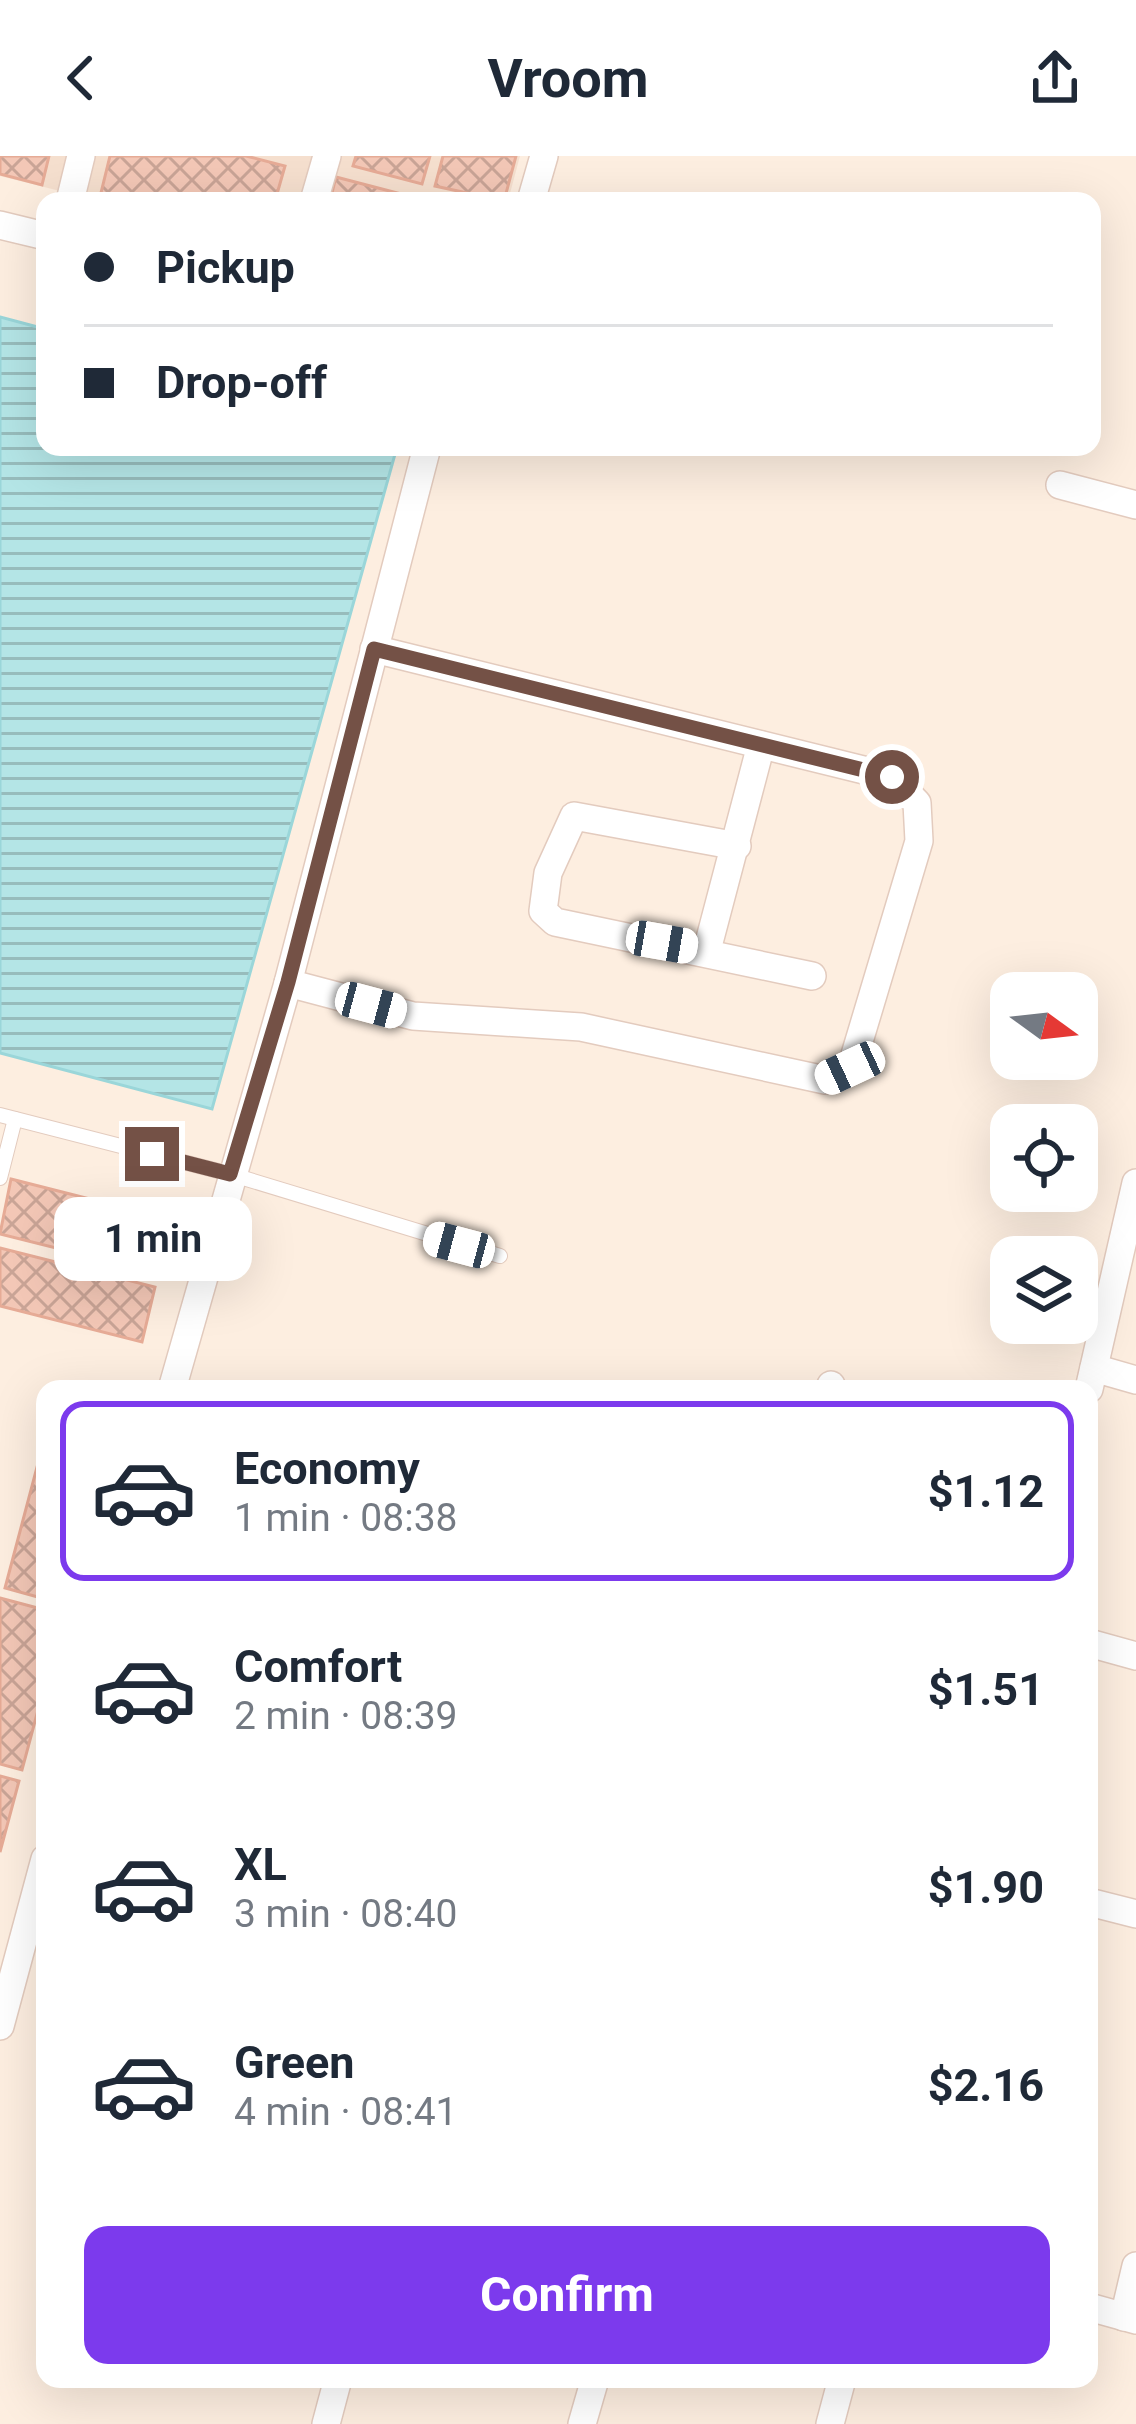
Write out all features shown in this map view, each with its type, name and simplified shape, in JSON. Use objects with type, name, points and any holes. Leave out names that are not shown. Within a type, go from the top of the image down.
[{"type":"street","points":[[72,192],[81,156]]},
{"type":"street","points":[[316,192],[326,156]]},
{"type":"street","points":[[534,192],[544,156]]},
{"type":"street","points":[[0,225],[36,234]]},
{"type":"street","points":[[174,1380],[288,982],[425,456]]},
{"type":"street","points":[[1060,485],[1136,505]]},
{"type":"street","points":[[288,982],[413,1016],[581,1027],[825,1080],[850,1068],[919,841],[917,803],[892,777],[374,649]]},
{"type":"street","points":[[706,950],[761,745]]},
{"type":"street","points":[[737,846],[574,816],[542,893],[543,911],[555,922],[706,950],[812,976]]},
{"type":"street","points":[[1136,1183],[1091,1379],[1136,1379]]},
{"type":"street","points":[[1098,1645],[1136,1655]]},
{"type":"street","points":[[0,2026],[36,1892]]},
{"type":"street","points":[[1098,1904],[1136,1914]]},
{"type":"street","points":[[1098,2309],[1130,2318],[1136,2266]]},
{"type":"street","points":[[326,2424],[336,2388]]},
{"type":"street","points":[[582,2424],[592,2388]]},
{"type":"street","points":[[830,2424],[840,2388]]},
{"type":"lane","points":[[0,1178],[7,1117],[230,1174],[500,1256]]},
{"type":"shaded area","points":[[0,156],[520,156],[510,192],[64,192],[0,176]]},
{"type":"water","points":[[0,317],[36,327],[36,456],[394,456],[212,1109],[0,1053]]},
{"type":"building","points":[[0,156],[49,156],[42,185],[0,174]]},
{"type":"building","points":[[110,156],[246,156],[285,166],[278,192],[101,192]]},
{"type":"building","points":[[356,156],[430,156],[422,184],[353,166]]},
{"type":"building","points":[[443,156],[516,156],[506,192],[463,192],[435,186]]},
{"type":"building","points":[[336,177],[394,192],[332,192]]},
{"type":"building","points":[[11,1179],[173,1220],[160,1274],[0,1234]]},
{"type":"building","points":[[0,1248],[155,1287],[142,1342],[0,1306]]},
{"type":"building","points":[[36,1471],[36,1597],[5,1588]]},
{"type":"building","points":[[0,1598],[36,1608],[36,1718],[22,1770],[0,1764]]},
{"type":"building","points":[[0,1776],[19,1781],[0,1852]]},
{"type":"route","points":[[152,1154],[230,1174],[288,982],[374,649],[892,777]]}]
